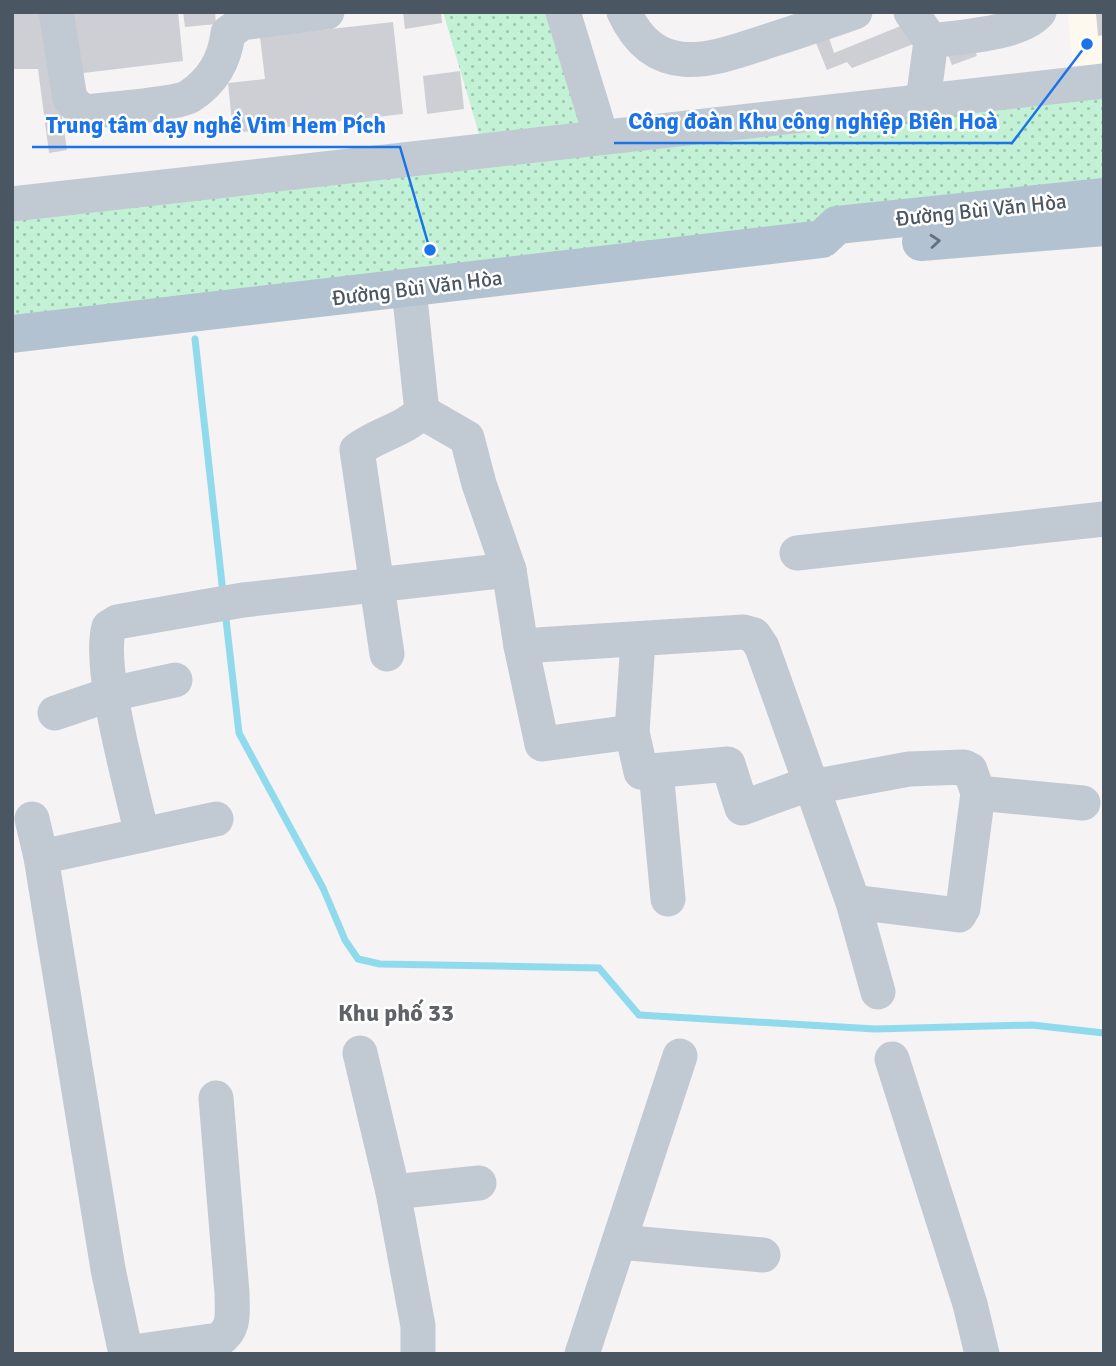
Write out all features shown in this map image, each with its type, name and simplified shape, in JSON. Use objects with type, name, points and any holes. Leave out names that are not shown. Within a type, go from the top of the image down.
[{"type":"main road","name":"Đường Bùi Văn Hòa","points":[[12,334],[822,239],[837,225],[1104,197]]},
{"type":"main road","name":"Đường Bùi Văn Hòa","points":[[822,239],[837,250],[1104,227]]},
{"type":"street","points":[[56,12],[70,99],[83,112],[188,98],[225,55],[228,33],[242,23],[327,12]]},
{"type":"street","points":[[563,12],[601,136]]},
{"type":"street","points":[[624,12],[638,36],[660,55],[684,61],[712,60],[855,12]]},
{"type":"street","points":[[911,12],[931,41],[923,101]]},
{"type":"street","points":[[931,41],[1007,29],[1032,21],[1039,12]]},
{"type":"street","points":[[12,204],[1104,81]]},
{"type":"street","points":[[408,289],[422,412]]},
{"type":"street","points":[[422,412],[467,438],[478,484],[509,570],[520,646],[542,744],[632,732]]},
{"type":"street","points":[[387,654],[357,450],[373,438],[406,427],[422,412]]},
{"type":"street","points":[[797,553],[1055,527],[1104,519]]},
{"type":"street","points":[[142,835],[111,694],[106,636],[109,626],[243,600],[509,570]]},
{"type":"street","points":[[520,646],[743,632],[754,635],[762,647],[853,902],[878,992]]},
{"type":"street","points":[[638,640],[632,732],[641,772],[728,764],[741,808],[812,785],[909,769],[964,767],[970,771],[978,793],[963,908],[959,915],[853,902]]},
{"type":"street","points":[[55,713],[111,694],[175,680]]},
{"type":"street","points":[[656,771],[668,899]]},
{"type":"street","points":[[978,793],[1083,803]]},
{"type":"street","points":[[32,819],[41,858],[108,1269],[126,1353],[218,1340],[228,1333],[232,1323],[216,1098]]},
{"type":"street","points":[[41,858],[216,820]]},
{"type":"street","points":[[360,1053],[393,1192],[418,1326],[418,1354]]},
{"type":"street","points":[[582,1354],[680,1056]]},
{"type":"street","points":[[892,1059],[970,1304],[982,1354]]},
{"type":"street","points":[[393,1192],[479,1183]]},
{"type":"street","points":[[619,1242],[763,1255]]},
{"type":"shaded area","points":[[1068,12],[1104,12],[1104,76],[1074,79]]},
{"type":"green space","points":[[443,12],[553,12],[590,131],[482,144]]},
{"type":"green space","points":[[1104,87],[1104,183],[816,226],[12,322],[12,209]]},
{"type":"building","points":[[12,12],[47,12],[67,150],[49,153],[38,69],[12,69]]},
{"type":"building","points":[[68,12],[178,12],[183,61],[75,74]]},
{"type":"building","points":[[183,12],[215,12],[216,24],[185,27]]},
{"type":"building","points":[[403,12],[441,12],[442,23],[405,29]]},
{"type":"building","points":[[1104,12],[1104,35],[1098,36],[1096,13]]},
{"type":"building","points":[[393,22],[403,114],[233,133],[228,83],[265,79],[260,37]]},
{"type":"building","points":[[908,23],[916,43],[852,68],[847,62],[827,70],[816,43],[829,38],[834,53]]},
{"type":"building","points":[[972,43],[977,56],[952,65],[947,52]]},
{"type":"building","points":[[460,71],[464,109],[427,114],[423,76]]},
{"type":"waterway","points":[[195,339],[223,593]]},
{"type":"waterway","points":[[225,611],[239,733],[323,888],[345,940],[358,959],[380,964],[599,968],[639,1015],[875,1029],[1032,1025],[1104,1033]]},
{"type":"place","name":"Công đoàn Khu công nghiệp Biên Hoà","points":[[1087,44]]},
{"type":"place","name":"Trung tâm dạy nghề Vim Hem Pích","points":[[430,250]]},
{"type":"district","name":"Khu phố 33","points":[[396,1013]]}]
